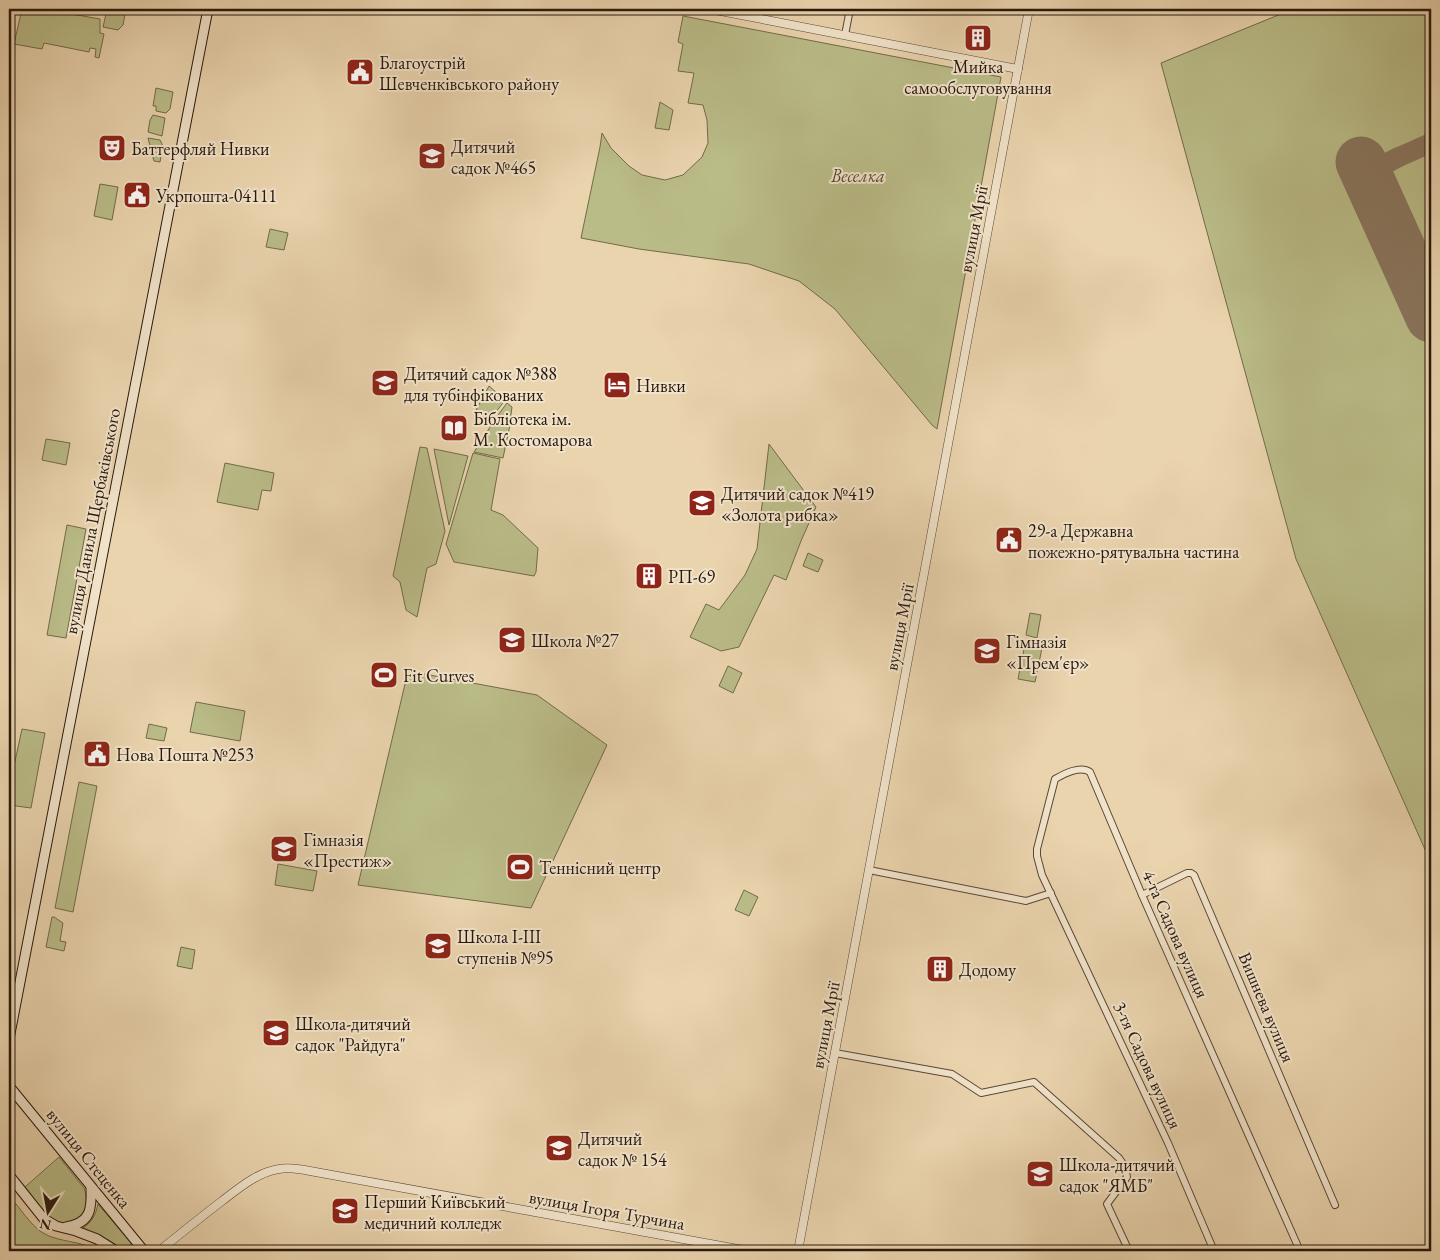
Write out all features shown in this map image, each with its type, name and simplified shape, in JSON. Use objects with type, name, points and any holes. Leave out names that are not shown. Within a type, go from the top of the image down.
[{"type":"main road","name":"вулиця Данила Щербаківського","points":[[9,1034],[208,9]]},
{"type":"main road","name":"вулиця Стеценка","points":[[9,1086],[144,1251]]},
{"type":"main road","points":[[9,1175],[44,1219],[97,1239],[116,1251]]},
{"type":"main road","points":[[9,1184],[19,1188]]},
{"type":"main road","points":[[64,1228],[81,1223],[87,1217],[91,1209],[91,1187]]},
{"type":"street","points":[[710,9],[1018,69]]},
{"type":"street","points":[[845,35],[850,9]]},
{"type":"street","name":"вулиця Мрії","points":[[798,1251],[1029,9]]},
{"type":"street","name":"4-та Садова вулиця","points":[[1051,893],[1042,874],[1037,852],[1053,781],[1056,778],[1081,769],[1086,770],[1090,772],[1142,895],[1300,1251]]},
{"type":"street","points":[[869,870],[1026,901],[1051,893]]},
{"type":"street","name":"Вишнева вулиця","points":[[1142,895],[1187,873],[1194,875],[1335,1205]]},
{"type":"street","name":"3-тя Садова вулиця","points":[[1051,893],[1168,1143],[1214,1251]]},
{"type":"street","points":[[835,1053],[952,1074],[980,1093],[1034,1082],[1119,1158],[1125,1167],[1127,1177],[1107,1204],[1128,1251]]},
{"type":"street","name":"вулиця Ігоря Турчина","points":[[159,1251],[246,1183],[269,1171],[281,1168],[327,1174],[749,1251]]},
{"type":"green space","points":[[22,9],[43,9],[100,19],[100,33],[104,34],[99,58],[95,57],[96,49],[90,48],[89,52],[44,43],[42,49],[14,44]]},
{"type":"green space","points":[[1293,9],[1431,9],[1431,863],[1296,559],[1161,63]]},
{"type":"green space","points":[[107,10],[125,14],[123,25],[118,30],[103,27]]},
{"type":"green space","name":"Веселка","points":[[683,16],[1001,77],[937,429],[835,309],[799,281],[749,264],[639,249],[581,238],[602,133],[611,148],[629,166],[642,175],[665,180],[683,175],[702,157],[708,143],[707,120],[703,105],[688,103],[694,73],[678,71],[683,44],[678,42]]},
{"type":"green space","points":[[156,88],[173,92],[170,109],[166,113],[156,111],[156,106],[153,106]]},
{"type":"green space","points":[[660,102],[673,110],[669,130],[655,128]]},
{"type":"green space","points":[[153,115],[165,118],[162,136],[148,132]]},
{"type":"green space","points":[[148,138],[160,140],[163,146],[160,162],[154,161]]},
{"type":"green space","points":[[100,184],[118,187],[112,220],[94,216]]},
{"type":"green space","points":[[270,229],[288,233],[284,250],[266,247]]},
{"type":"green space","points":[[489,386],[505,400],[487,424],[474,414]]},
{"type":"green space","points":[[507,403],[512,407],[510,422],[495,419]]},
{"type":"green space","points":[[494,421],[510,425],[503,458],[474,452]]},
{"type":"green space","points":[[46,439],[70,443],[66,465],[42,460]]},
{"type":"green space","points":[[769,444],[816,507],[786,580],[774,575],[739,647],[721,651],[690,637],[706,604],[719,610],[745,575],[757,549]]},
{"type":"green space","points":[[420,447],[427,448],[445,531],[436,564],[427,568],[417,617],[406,610],[400,582],[393,576]]},
{"type":"green space","points":[[434,449],[468,456],[449,525]]},
{"type":"green space","points":[[473,453],[500,459],[491,510],[503,515],[538,548],[534,576],[454,562],[446,544]]},
{"type":"green space","points":[[225,463],[274,473],[271,491],[262,490],[258,510],[217,502]]},
{"type":"green space","points":[[67,525],[86,529],[66,638],[47,635]]},
{"type":"green space","points":[[808,553],[823,560],[818,572],[803,566]]},
{"type":"green space","points":[[1030,613],[1041,615],[1037,638],[1026,635]]},
{"type":"green space","points":[[1025,644],[1042,648],[1035,682],[1018,679]]},
{"type":"green space","points":[[728,666],[742,673],[733,693],[719,686]]},
{"type":"green space","points":[[408,671],[537,695],[607,745],[531,908],[358,885]]},
{"type":"green space","points":[[196,702],[245,711],[240,741],[190,732]]},
{"type":"green space","points":[[149,724],[167,728],[164,741],[146,738]]},
{"type":"green space","points":[[22,729],[45,733],[31,808],[9,805],[9,789]]},
{"type":"green space","points":[[79,782],[97,786],[73,912],[55,908]]},
{"type":"green space","points":[[278,864],[317,871],[313,891],[275,885]]},
{"type":"green space","points":[[744,890],[758,897],[749,916],[735,910]]},
{"type":"green space","points":[[52,917],[63,923],[60,941],[66,942],[64,951],[46,947]]},
{"type":"green space","points":[[181,947],[195,950],[192,969],[177,966]]},
{"type":"green space","points":[[59,1157],[84,1188],[86,1196],[84,1211],[76,1221],[70,1223],[62,1223],[50,1218],[25,1187]]},
{"type":"green space","points":[[9,1196],[33,1225],[43,1233],[85,1245],[98,1251],[9,1251]]},
{"type":"green space","points":[[98,1204],[131,1243],[131,1248],[129,1246],[126,1248],[127,1251],[83,1228],[93,1218]]},
{"type":"taxiway","points":[[1376,195],[1374,180],[1376,174],[1383,166],[1394,159],[1431,143]]},
{"type":"runway","points":[[1361,162],[1431,317]]},
{"type":"place","name":"Мийка самообслуговування","points":[[978,38]]},
{"type":"place","name":"Благоустрій Шевченківського району","points":[[360,72]]},
{"type":"place","name":"Баттерфляй Нивки","points":[[112,148]]},
{"type":"place","name":"Дитячий садок №465","points":[[432,156]]},
{"type":"place","name":"Укрпошта-04111","points":[[137,195]]},
{"type":"place","name":"Дитячий садок №388 для тубінфікованих","points":[[385,383]]},
{"type":"place","name":"Нивки","points":[[617,385]]},
{"type":"place","name":"Бібліотека ім. М. Костомарова","points":[[454,428]]},
{"type":"place","name":"Дитячий садок №419 «Золота рибка»","points":[[702,503]]},
{"type":"place","name":"29-а Державна пожежно-рятувальна частина","points":[[1009,540]]},
{"type":"place","name":"РП-69","points":[[649,576]]},
{"type":"place","name":"Школа №27","points":[[512,640]]},
{"type":"place","name":"Гімназія «Прем'єр»","points":[[987,651]]},
{"type":"place","name":"Fit Curves","points":[[384,675]]},
{"type":"place","name":"Нова Пошта №253","points":[[97,754]]},
{"type":"place","name":"Гімназія «Престиж»","points":[[284,849]]},
{"type":"place","name":"Теннісний центр","points":[[520,867]]},
{"type":"place","name":"Школа І-ІІІ ступенів №95","points":[[438,946]]},
{"type":"place","name":"Додому","points":[[940,969]]},
{"type":"place","name":"Школа-дитячий садок \"Райдуга\"","points":[[276,1033]]},
{"type":"place","name":"Дитячий садок № 154","points":[[559,1148]]},
{"type":"place","name":"Школа-дитячий садок \"ЯМБ\"","points":[[1040,1174]]},
{"type":"place","name":"Перший Київський медичний колледж","points":[[345,1211]]}]
